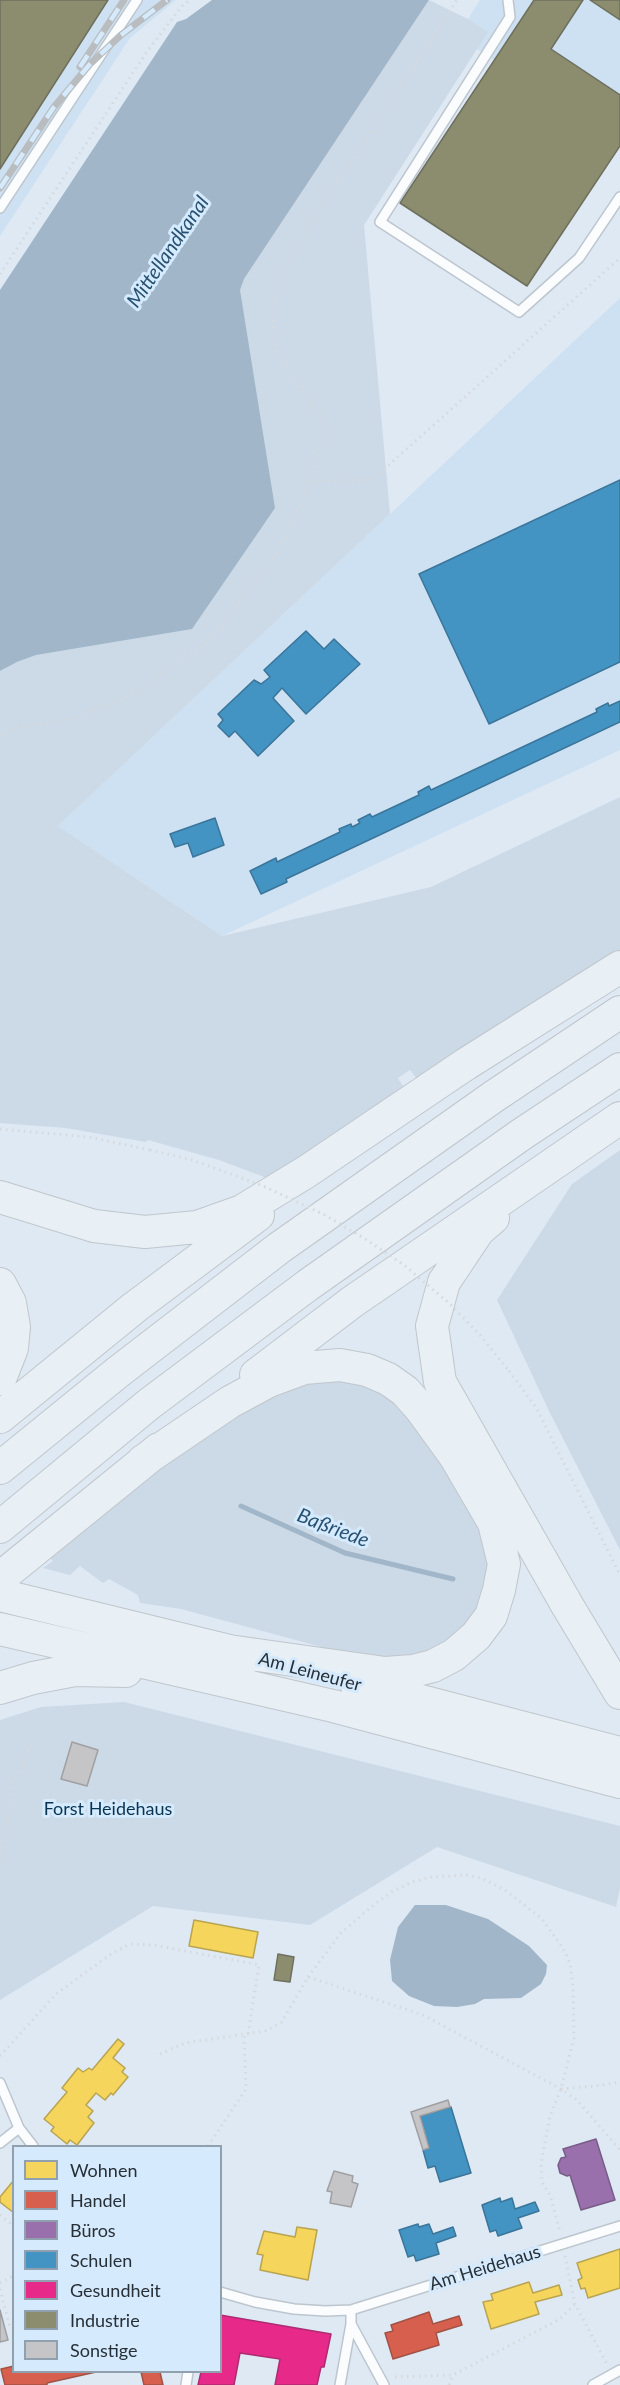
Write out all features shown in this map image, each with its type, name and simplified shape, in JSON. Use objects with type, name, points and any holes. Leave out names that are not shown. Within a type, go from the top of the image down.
[{"type":"highway","points":[[0,1417],[135,1307],[368,1132],[466,1064],[620,967]]},
{"type":"highway","points":[[0,1467],[118,1372],[279,1248],[483,1104],[620,1012]]},
{"type":"highway","points":[[0,1527],[149,1404],[298,1292],[522,1134],[620,1069]]},
{"type":"highway","points":[[0,1578],[143,1461],[351,1302],[620,1118]]},
{"type":"highway","points":[[0,1197],[94,1226],[145,1232],[197,1227],[242,1210],[368,1132]]},
{"type":"highway","points":[[569,1151],[478,1231],[444,1282],[432,1326],[440,1382],[620,1693]]},
{"type":"highway","points":[[0,1284],[10,1303],[14,1327],[12,1348],[0,1379]]},
{"type":"highway","points":[[143,1461],[230,1402],[269,1381],[304,1368],[340,1365],[367,1370],[388,1379],[405,1391],[422,1408],[455,1456],[494,1523],[504,1564],[491,1616],[476,1636],[454,1655],[432,1666],[413,1671],[385,1673],[229,1651]]},
{"type":"highway","name":"Am Leineufer","points":[[0,1595],[229,1651],[620,1753]]},
{"type":"highway","name":"Am Leineufer","points":[[11,1631],[333,1706],[620,1782]]},
{"type":"highway","points":[[0,1688],[33,1678],[75,1671],[114,1671],[214,1678]]},
{"type":"lane","points":[[0,208],[137,0]]},
{"type":"lane","points":[[508,0],[510,17],[380,222],[519,312],[579,258],[620,197]]},
{"type":"lane","points":[[0,2083],[19,2128],[32,2145]]},
{"type":"lane","points":[[0,2143],[19,2128]]},
{"type":"lane","name":"Am Heidehaus","points":[[222,2293],[255,2302],[294,2309],[351,2310],[620,2226]]},
{"type":"lane","points":[[340,2385],[351,2324],[351,2310]]},
{"type":"lane","points":[[351,2324],[381,2381]]},
{"type":"lane","points":[[593,2385],[616,2372]]},
{"type":"path","points":[[0,274],[148,50],[182,6],[190,0]]},
{"type":"path","points":[[0,734],[24,725],[71,719],[126,698],[208,642],[273,560],[294,520],[324,437],[322,416],[297,387],[278,355],[272,331],[277,287],[293,252],[457,0]]},
{"type":"path","points":[[310,481],[372,480],[620,258]]},
{"type":"path","points":[[0,1129],[89,1137],[208,1165],[261,1185],[307,1206],[367,1240],[404,1265],[444,1298],[480,1335],[536,1407],[620,1575]]},
{"type":"path","points":[[0,1866],[13,1783],[22,1768],[33,1738]]},
{"type":"path","points":[[160,2054],[185,2043],[265,2031],[281,2023],[308,1977],[341,1933],[393,1891],[412,1882],[432,1877],[466,1875],[480,1878],[505,1890],[540,1918],[563,1948],[570,1963],[574,2038],[561,2089],[550,2116],[541,2164],[542,2182],[550,2195],[575,2304],[616,2372]]},
{"type":"path","points":[[0,2056],[56,1994],[87,1970],[130,1944],[154,1945],[259,1965],[246,2034],[246,2088],[209,2145]]},
{"type":"path","points":[[308,1977],[423,2015],[561,2089],[577,2100],[620,2150]]},
{"type":"path","points":[[561,2089],[620,2082]]},
{"type":"path","points":[[0,2215],[12,2224]]},
{"type":"path","points":[[0,2289],[12,2328]]},
{"type":"path","points":[[381,2381],[453,2375],[560,2319],[575,2304]]},
{"type":"path","points":[[449,2385],[453,2375]]},
{"type":"shaded area","points":[[0,0],[176,0],[130,38],[0,236]]},
{"type":"shaded area","points":[[480,0],[620,0],[620,143],[477,49],[487,32],[468,19]]},
{"type":"shaded area","points":[[620,298],[620,750],[222,936],[58,826]]},
{"type":"green space","points":[[429,0],[468,19],[488,32],[364,225],[390,514],[58,826],[222,936],[431,887],[620,797],[620,951],[417,1079],[410,1070],[398,1078],[404,1088],[272,1180],[219,1160],[148,1140],[146,1142],[66,1128],[0,1123],[0,671],[36,655],[244,279]]},
{"type":"green space","points":[[620,1150],[620,1550],[550,1413],[497,1300],[572,1184]]},
{"type":"green space","points":[[333,1372],[393,1394],[480,1519],[489,1564],[484,1596],[471,1620],[453,1639],[413,1657],[366,1659],[181,1609],[140,1603],[138,1595],[109,1579],[103,1583],[80,1566],[70,1575],[43,1568],[53,1561],[47,1554],[251,1396]]},
{"type":"green space","name":"Forst Heidehaus","points":[[124,1702],[620,1826],[620,1888],[616,1907],[437,1847],[310,1925],[153,1906],[0,2000],[0,1720],[41,1707]]},
{"type":"water","name":"Mittellandkanal","points":[[212,0],[429,0],[244,279],[240,290],[275,508],[192,629],[36,655],[0,671],[0,290],[177,22],[186,19]]},
{"type":"water","points":[[415,1905],[446,1905],[488,1919],[529,1946],[547,1965],[541,1984],[521,1998],[484,1999],[475,2004],[457,2007],[434,2006],[409,1996],[392,1981],[390,1960],[398,1927]]},
{"type":"building: Wohnen","points":[[194,1920],[258,1932],[253,1958],[189,1946]]},
{"type":"building: Wohnen","points":[[118,2039],[124,2044],[113,2058],[125,2068],[122,2072],[128,2077],[113,2095],[111,2093],[105,2100],[96,2093],[86,2105],[93,2111],[88,2117],[94,2123],[77,2145],[70,2140],[67,2144],[51,2131],[54,2127],[44,2119],[67,2092],[62,2088],[78,2068],[83,2072],[89,2068],[92,2070]]},
{"type":"building: Wohnen","points":[[12,2182],[12,2211],[0,2202],[0,2197]]},
{"type":"building: Wohnen","points":[[297,2227],[317,2230],[308,2280],[260,2270],[263,2255],[257,2254],[264,2231],[295,2237]]},
{"type":"building: Wohnen","points":[[620,2249],[620,2288],[588,2298],[585,2288],[581,2289],[578,2280],[582,2278],[577,2263]]},
{"type":"building: Wohnen","points":[[529,2282],[533,2293],[559,2285],[562,2295],[535,2302],[539,2314],[491,2329],[483,2302],[493,2300],[491,2294]]},
{"type":"building: Handel","points":[[429,2312],[433,2324],[459,2316],[462,2325],[436,2333],[439,2345],[393,2359],[385,2333],[393,2331],[391,2325]]},
{"type":"building: Handel","points":[[12,2366],[12,2373],[92,2373],[47,2383],[47,2385],[5,2385],[1,2369]]},
{"type":"building: Handel","points":[[141,2373],[160,2373],[163,2385],[144,2385]]},
{"type":"building: Büros","points":[[596,2139],[615,2200],[581,2210],[570,2175],[560,2173],[558,2165],[561,2158],[566,2157],[563,2149]]},
{"type":"building: Schulen","points":[[620,480],[620,662],[489,724],[419,574]]},
{"type":"building: Schulen","points":[[306,631],[324,649],[334,639],[360,664],[306,714],[282,688],[273,698],[294,721],[258,756],[235,731],[229,737],[218,726],[223,720],[218,714],[254,680],[261,684],[270,677],[264,670]]},
{"type":"building: Schulen","points":[[620,701],[620,722],[286,879],[287,882],[261,894],[250,871],[276,858],[277,862],[340,832],[339,829],[351,824],[352,827],[360,823],[358,820],[370,814],[372,817],[419,795],[418,792],[429,786],[431,790],[597,712],[596,709],[608,703],[609,706]]},
{"type":"building: Schulen","points":[[215,818],[224,845],[193,857],[188,843],[175,847],[170,834]]},
{"type":"building: Schulen","points":[[451,2107],[471,2173],[440,2182],[435,2166],[428,2168],[423,2150],[429,2148],[420,2116]]},
{"type":"building: Schulen","points":[[500,2198],[501,2202],[512,2198],[515,2209],[535,2202],[539,2211],[518,2218],[522,2228],[498,2236],[496,2230],[490,2232],[482,2205]]},
{"type":"building: Schulen","points":[[418,2224],[419,2227],[429,2224],[433,2234],[453,2227],[456,2236],[436,2243],[439,2254],[416,2261],[414,2255],[408,2257],[399,2230]]},
{"type":"building: Gesundheit","points":[[222,2315],[331,2334],[324,2367],[321,2367],[317,2385],[275,2385],[280,2359],[240,2353],[234,2385],[198,2385],[201,2373],[222,2373]]},
{"type":"building: Industrie","points":[[0,0],[108,0],[0,169]]},
{"type":"building: Industrie","points":[[534,0],[583,0],[551,49],[620,95],[620,146],[527,286],[400,203]]},
{"type":"building: Industrie","points":[[590,0],[620,0],[620,20]]},
{"type":"building: Industrie","points":[[278,1954],[294,1957],[290,1982],[274,1980]]},
{"type":"building: Sonstige","points":[[72,1742],[98,1750],[87,1786],[61,1779]]},
{"type":"building: Sonstige","points":[[448,2100],[450,2107],[420,2116],[429,2148],[423,2150],[411,2112]]},
{"type":"building: Sonstige","points":[[334,2171],[353,2176],[352,2182],[358,2184],[351,2207],[330,2203],[332,2192],[327,2191]]},
{"type":"building: Sonstige","points":[[0,2310],[8,2340],[0,2342]]},
{"type":"waterway","name":"Baßriede","points":[[241,1506],[345,1553],[453,1579]]},
{"type":"railway","points":[[80,67],[124,0]]},
{"type":"railway","points":[[0,188],[54,107],[90,64],[121,35],[167,0]]}]
